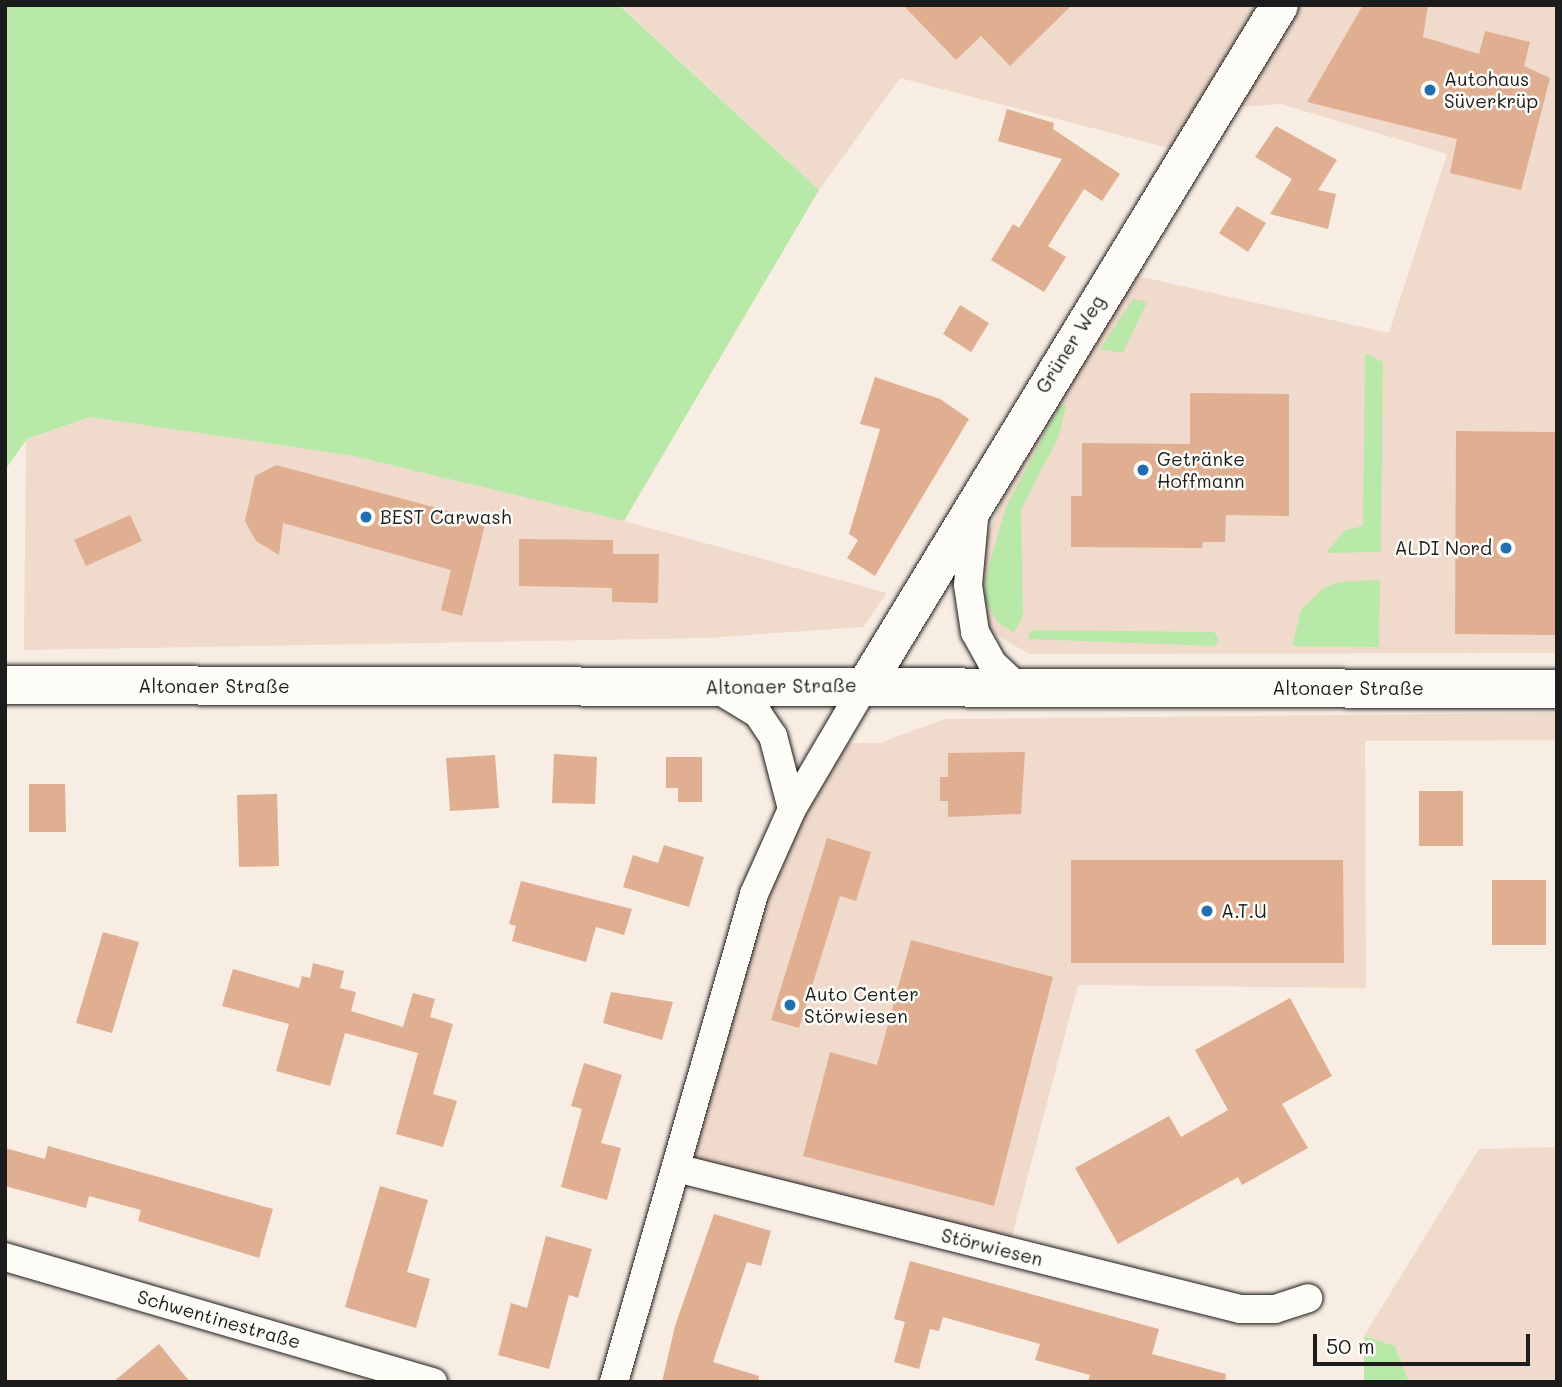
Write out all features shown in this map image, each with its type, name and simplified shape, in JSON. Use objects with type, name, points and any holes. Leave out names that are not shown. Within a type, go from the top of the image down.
[{"type":"main road","name":"Altonaer Straße","points":[[5,685],[865,685],[1019,688],[1557,689]]},
{"type":"street","name":"Grüner Weg","points":[[865,685],[976,497],[1279,5]]},
{"type":"street","points":[[976,497],[968,585],[975,632],[992,663],[1019,688]]},
{"type":"street","points":[[614,1382],[754,894],[792,809],[865,685]]},
{"type":"street","points":[[714,687],[758,714],[773,736],[792,809]]},
{"type":"street","name":"Störwiesen","points":[[676,1168],[1240,1309],[1275,1309],[1308,1298]]},
{"type":"street","name":"Schwentinestraße","points":[[5,1257],[433,1382]]},
{"type":"shaded area","points":[[620,5],[1260,5],[1173,149],[900,78],[819,190]]},
{"type":"shaded area","points":[[1290,5],[1557,5],[1557,653],[1029,654],[992,632],[975,632],[968,585],[1000,504],[1129,274],[1389,333],[1447,154],[1281,104],[1226,108]]},
{"type":"shaded area","points":[[90,417],[353,456],[624,521],[887,593],[863,627],[707,638],[24,650],[26,440]]},
{"type":"shaded area","points":[[1557,713],[1557,740],[1365,741],[1366,988],[1078,985],[1008,1251],[676,1168],[754,894],[832,743],[880,743],[945,719]]},
{"type":"shaded area","points":[[1557,1147],[1557,1382],[1409,1382],[1395,1346],[1364,1336],[1479,1149]]},
{"type":"green space","points":[[5,5],[619,5],[819,190],[624,521],[353,456],[90,417],[27,439],[5,470]]},
{"type":"green space","points":[[1133,299],[1147,302],[1123,353],[1100,349]]},
{"type":"green space","points":[[1365,353],[1383,362],[1381,552],[1326,553],[1345,530],[1363,526]]},
{"type":"green space","points":[[1060,404],[1066,406],[1058,438],[1021,509],[1023,616],[1014,633],[997,622],[984,598],[986,576],[1006,507]]},
{"type":"green space","points":[[1380,580],[1379,647],[1292,646],[1301,610],[1322,589],[1337,582]]},
{"type":"green space","points":[[1031,630],[1214,632],[1219,640],[1214,646],[1028,639]]},
{"type":"green space","points":[[1364,1336],[1395,1346],[1409,1382],[1364,1382]]},
{"type":"building","points":[[903,5],[1072,5],[1010,66],[981,36],[956,60]]},
{"type":"building","name":"Autohaus Süverkrüp","points":[[1363,5],[1428,5],[1423,37],[1479,54],[1485,31],[1530,42],[1524,66],[1550,78],[1521,190],[1450,173],[1457,139],[1307,102]]},
{"type":"building","points":[[1007,109],[1054,123],[1053,129],[1120,174],[1102,201],[1084,189],[1048,246],[1066,257],[1044,292],[991,260],[1013,224],[1019,228],[1062,159],[998,141]]},
{"type":"building","points":[[1276,126],[1337,160],[1318,190],[1336,194],[1328,229],[1270,214],[1292,179],[1255,157]]},
{"type":"building","points":[[1237,206],[1266,223],[1248,252],[1219,233]]},
{"type":"building","points":[[960,305],[989,323],[971,352],[943,334]]},
{"type":"building","points":[[875,377],[940,399],[969,419],[875,576],[847,558],[858,540],[849,534],[880,429],[860,424]]},
{"type":"building","points":[[1190,393],[1289,394],[1289,516],[1226,515],[1225,542],[1203,542],[1202,548],[1071,547],[1071,496],[1082,496],[1082,443],[1190,444]]},
{"type":"building","name":"ALDI Nord","points":[[1456,431],[1557,432],[1557,635],[1455,634]]},
{"type":"building","points":[[276,465],[486,521],[462,616],[441,610],[451,570],[283,523],[279,555],[256,541],[245,521],[255,476]]},
{"type":"building","points":[[130,515],[142,541],[86,566],[74,540]]},
{"type":"building","points":[[519,539],[613,540],[613,554],[659,554],[658,603],[612,602],[612,588],[519,586]]},
{"type":"building","points":[[1025,752],[1021,814],[948,817],[948,801],[940,801],[940,777],[948,777],[948,753]]},
{"type":"building","points":[[554,754],[597,757],[595,804],[552,803]]},
{"type":"building","points":[[495,755],[499,808],[450,811],[446,758]]},
{"type":"building","points":[[666,757],[702,757],[702,802],[678,802],[678,788],[666,788]]},
{"type":"building","points":[[29,784],[65,784],[66,832],[29,832]]},
{"type":"building","points":[[1419,791],[1463,791],[1463,846],[1419,846]]},
{"type":"building","points":[[277,794],[279,866],[239,867],[237,795]]},
{"type":"building","points":[[827,838],[871,852],[856,901],[840,896],[799,1028],[771,1020]]},
{"type":"building","points":[[664,845],[704,857],[689,907],[623,887],[633,855],[658,863]]},
{"type":"building","name":"A.T.U","points":[[1071,860],[1343,860],[1344,963],[1071,963]]},
{"type":"building","points":[[1492,880],[1546,880],[1546,945],[1492,945]]},
{"type":"building","points":[[521,881],[632,909],[624,935],[596,927],[586,962],[512,941],[516,926],[509,924]]},
{"type":"building","points":[[103,932],[139,942],[112,1033],[76,1023]]},
{"type":"building","points":[[911,940],[1053,977],[994,1206],[803,1156],[830,1052],[877,1065]]},
{"type":"building","points":[[313,963],[344,971],[340,988],[356,992],[351,1011],[403,1027],[413,993],[435,999],[430,1017],[453,1024],[433,1094],[457,1101],[443,1147],[396,1134],[418,1053],[345,1033],[330,1086],[276,1071],[289,1024],[222,1006],[233,969],[299,988],[302,976],[310,978]]},
{"type":"building","points":[[611,992],[673,1002],[662,1040],[603,1023]]},
{"type":"building","points":[[1290,998],[1332,1076],[1282,1104],[1308,1148],[1242,1185],[1238,1177],[1118,1244],[1075,1168],[1169,1116],[1181,1137],[1228,1110],[1195,1050]]},
{"type":"building","points":[[584,1063],[622,1075],[601,1143],[621,1148],[607,1200],[561,1187],[582,1109],[571,1106]]},
{"type":"building","points":[[48,1146],[273,1209],[259,1258],[138,1221],[141,1210],[89,1196],[86,1208],[5,1186],[5,1148],[45,1159]]},
{"type":"building","points":[[380,1186],[428,1200],[407,1272],[430,1279],[416,1328],[345,1307]]},
{"type":"building","points":[[714,1214],[771,1231],[761,1266],[747,1262],[713,1362],[759,1376],[758,1382],[662,1382],[675,1326]]},
{"type":"building","points":[[546,1236],[592,1249],[578,1298],[569,1295],[549,1369],[498,1355],[511,1303],[527,1308]]},
{"type":"building","points":[[910,1261],[1159,1329],[1152,1354],[1226,1374],[1225,1382],[1088,1382],[1090,1375],[1035,1360],[1040,1344],[943,1317],[939,1331],[930,1329],[919,1369],[894,1362],[905,1322],[894,1319]]},
{"type":"building","points":[[159,1344],[190,1382],[113,1382]]},
{"type":"place","name":"Autohaus Süverkrüp","points":[[1430,90]]},
{"type":"place","name":"Getränke Hoffmann","points":[[1143,470]]},
{"type":"place","name":"BEST Carwash","points":[[366,517]]},
{"type":"place","name":"ALDI Nord","points":[[1506,548]]},
{"type":"place","name":"A.T.U","points":[[1207,911]]},
{"type":"place","name":"Auto Center Störwiesen","points":[[790,1005]]}]
